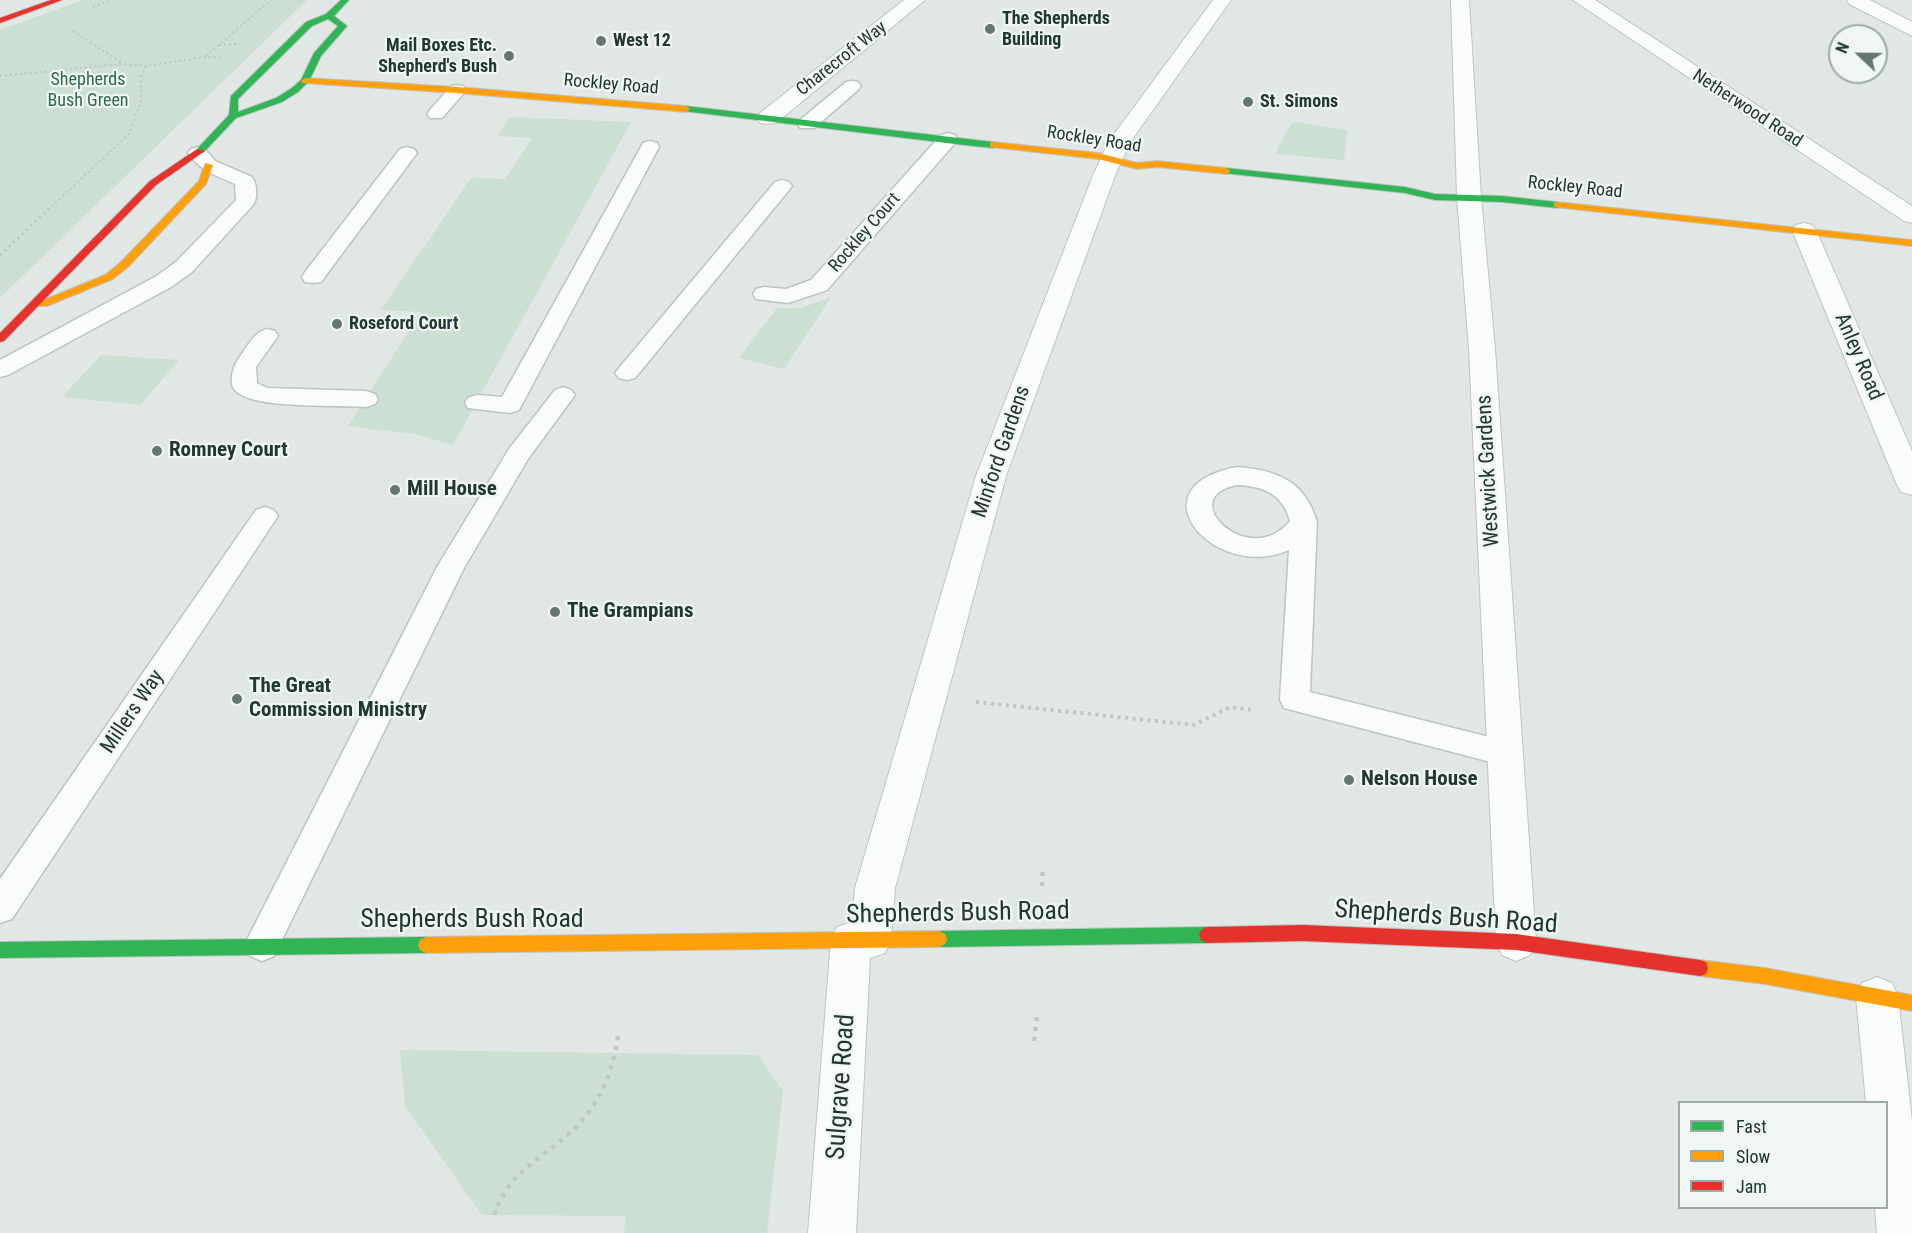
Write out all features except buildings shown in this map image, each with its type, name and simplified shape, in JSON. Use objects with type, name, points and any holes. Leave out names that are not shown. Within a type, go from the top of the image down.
[{"type":"main road","points":[[0,21],[58,0]]},
{"type":"main road","points":[[0,339],[153,183],[203,159],[233,116],[234,98],[309,24],[329,16],[345,0]]},
{"type":"main road","points":[[233,116],[279,100],[305,81],[317,55],[343,26],[329,16]]},
{"type":"main road","name":"Rockley Road","points":[[305,81],[648,105],[768,118],[869,133],[948,139],[1112,158],[1130,166],[1145,168],[1156,164],[1405,190],[1435,197],[1469,197],[1912,243]]},
{"type":"main road","points":[[30,309],[109,277],[124,265],[203,182],[203,159]]},
{"type":"main road","name":"Shepherds Bush Road","points":[[0,950],[1303,933],[1516,942],[1765,976],[1895,1000]]},
{"type":"street","name":"Charecroft Way","points":[[768,118],[916,0]]},
{"type":"street","name":"Minford Gardens","points":[[861,940],[991,476],[1034,357],[1120,141],[1222,0]]},
{"type":"street","name":"Westwick Gardens","points":[[1460,0],[1469,197],[1482,349],[1516,942]]},
{"type":"street","name":"Netherwood Road","points":[[1582,0],[1912,216]]},
{"type":"street","points":[[1856,0],[1912,30]]},
{"type":"street","name":"Anley Road","points":[[1803,230],[1912,485]]},
{"type":"street","name":"Sulgrave Road","points":[[832,1233],[861,940]]},
{"type":"street","points":[[1895,1000],[1901,1233]]},
{"type":"lane","points":[[807,124],[852,86]]},
{"type":"lane","points":[[436,114],[457,90]]},
{"type":"lane","name":"Rockley Court","points":[[764,294],[788,296],[819,285],[948,139]]},
{"type":"lane","points":[[477,403],[510,405],[650,147]]},
{"type":"lane","points":[[313,278],[407,153]]},
{"type":"lane","points":[[0,369],[164,282],[184,267],[246,201],[245,181],[203,159]]},
{"type":"lane","points":[[627,373],[709,283],[782,186]]},
{"type":"lane","points":[[267,336],[244,367],[245,387],[263,395],[366,399]]},
{"type":"lane","points":[[262,945],[451,567],[518,456],[563,395]]},
{"type":"lane","name":"Millers Way","points":[[0,908],[265,516]]},
{"type":"lane","points":[[1304,522],[1295,700],[1506,753]]},
{"type":"path","points":[[0,76],[123,64],[146,66],[205,57],[271,0]]},
{"type":"path","points":[[67,27],[123,64]]},
{"type":"path","points":[[0,255],[129,134],[141,101],[141,77],[146,66]]},
{"type":"path","points":[[982,704],[1194,725],[1230,707],[1259,710],[1295,700]]},
{"type":"path","points":[[1042,886],[1043,866]]},
{"type":"path","points":[[1034,1041],[1037,1016]]},
{"type":"path","points":[[494,1215],[503,1191],[518,1173],[573,1131],[597,1100],[614,1065],[618,1036]]},
{"type":"green space","name":"Shepherds Bush Green","points":[[83,0],[307,0],[0,298],[0,30]]},
{"type":"green space","points":[[510,117],[631,122],[453,445],[415,434],[348,426],[421,312],[381,310],[471,178],[505,179],[532,138],[498,136]]},
{"type":"green space","points":[[1293,122],[1347,130],[1344,160],[1277,154],[1278,147]]},
{"type":"green space","points":[[831,297],[784,369],[739,358],[777,308],[801,308]]},
{"type":"green space","points":[[101,355],[179,360],[140,405],[62,397]]},
{"type":"green space","points":[[400,1050],[758,1055],[783,1091],[767,1233],[624,1233],[626,1216],[482,1215],[405,1106]]},
{"type":"traffic: fast","points":[[200,151],[233,116],[234,98],[309,24],[329,16],[345,0]]},
{"type":"traffic: fast","points":[[233,116],[279,100],[305,81],[317,55],[343,26],[329,16]]},
{"type":"traffic: fast","points":[[686,109],[993,145]]},
{"type":"traffic: fast","points":[[1226,171],[1405,190],[1435,197],[1502,199],[1557,205]]},
{"type":"traffic: fast","points":[[939,939],[1207,935]]},
{"type":"traffic: fast","points":[[0,950],[426,945]]},
{"type":"traffic: slow","points":[[305,81],[457,90],[686,109]]},
{"type":"traffic: slow","points":[[993,145],[1098,156],[1137,166],[1157,164],[1226,171]]},
{"type":"traffic: slow","points":[[43,304],[109,277],[124,265],[203,182],[208,165]]},
{"type":"traffic: slow","points":[[1557,205],[1912,243]]},
{"type":"traffic: slow","points":[[426,945],[939,939]]},
{"type":"traffic: slow","points":[[1700,968],[1765,976],[1912,1003]]},
{"type":"traffic: jam","points":[[0,21],[58,0]]},
{"type":"traffic: jam","points":[[0,339],[153,183],[200,151]]},
{"type":"traffic: jam","points":[[1207,935],[1303,933],[1516,942],[1700,968]]},
{"type":"place","name":"The Shepherds Building","points":[[990,29]]},
{"type":"place","name":"West 12","points":[[601,41]]},
{"type":"place","name":"Mail Boxes Etc. Shepherd's Bush","points":[[509,56]]},
{"type":"place","name":"St. Simons","points":[[1248,102]]},
{"type":"place","name":"Roseford Court","points":[[337,324]]},
{"type":"place","name":"Romney Court","points":[[157,451]]},
{"type":"place","name":"Mill House","points":[[395,490]]},
{"type":"place","name":"The Grampians","points":[[555,612]]},
{"type":"place","name":"The Great Commission Ministry","points":[[237,699]]},
{"type":"place","name":"Nelson House","points":[[1349,780]]}]
